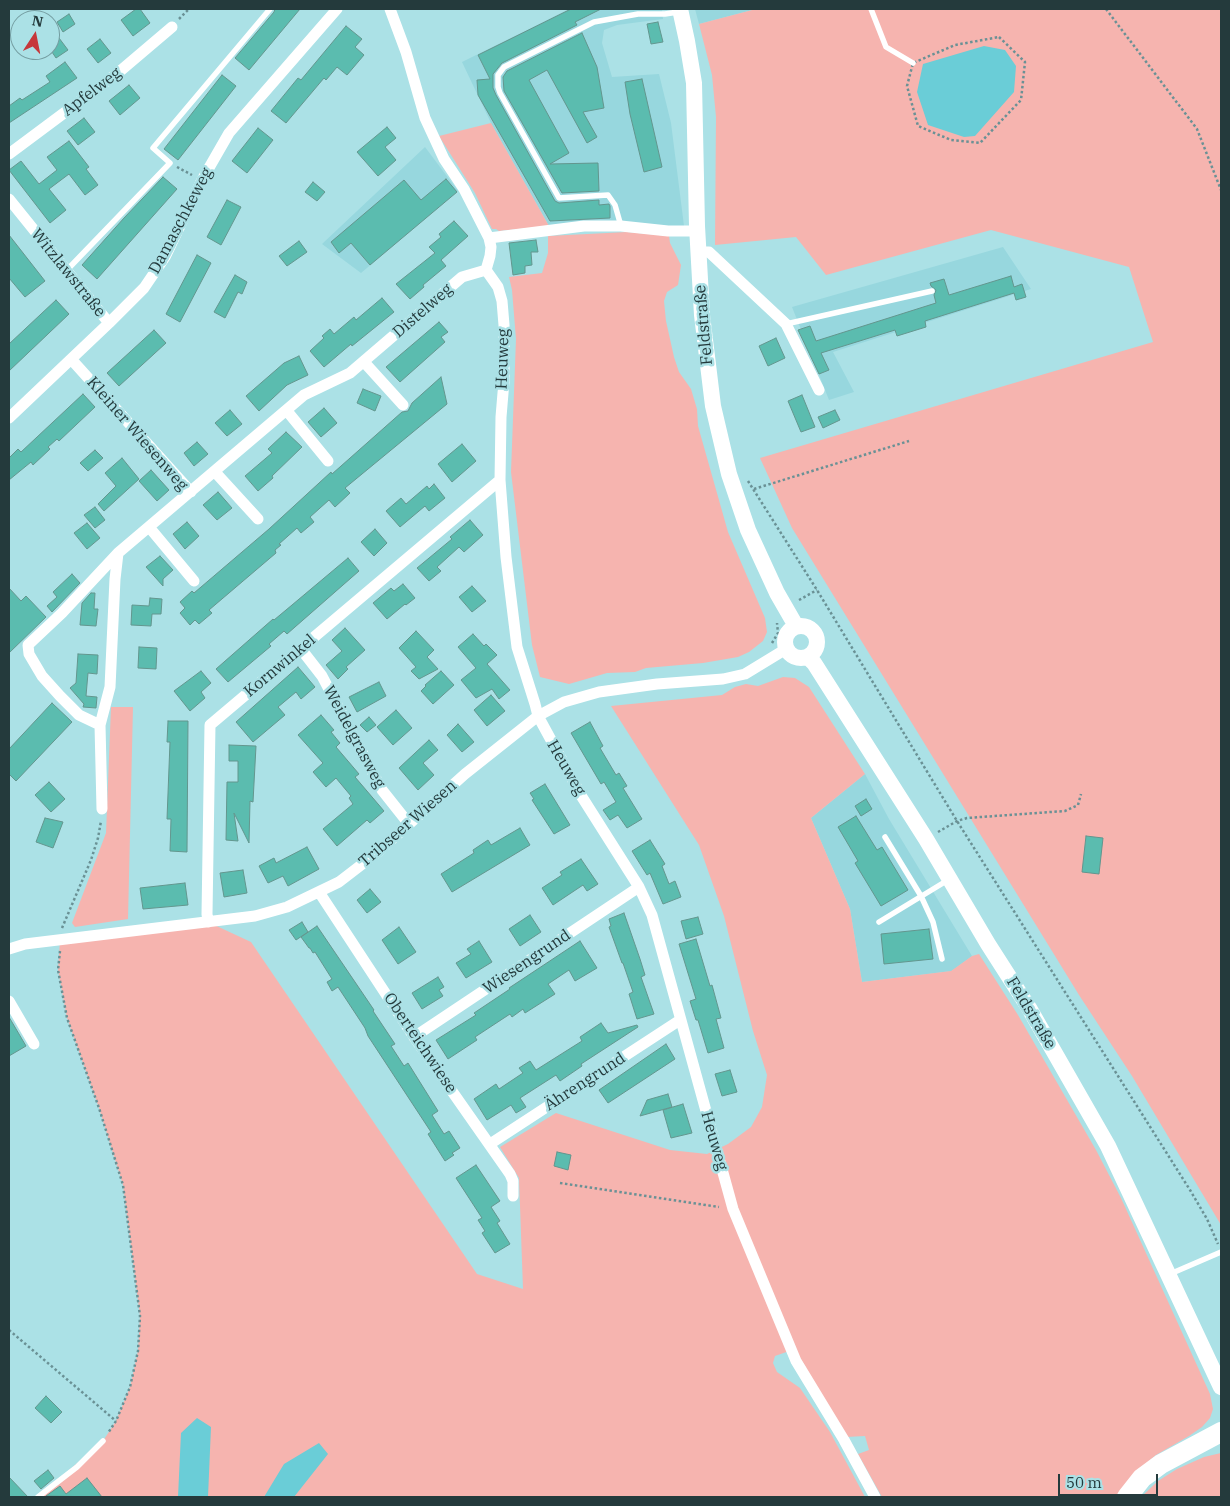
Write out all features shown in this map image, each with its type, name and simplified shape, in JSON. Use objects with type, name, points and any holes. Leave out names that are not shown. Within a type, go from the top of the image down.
[{"type":"highway","points":[[1127,1497],[1142,1478],[1161,1464],[1221,1432]]},
{"type":"main road","name":"Feldstraße","points":[[680,10],[688,41],[694,83],[698,252],[702,315],[714,406],[729,474],[748,530],[777,593],[796,626]]},
{"type":"main road","points":[[796,626],[807,626],[815,633],[818,644],[813,654],[808,657],[793,657],[786,650],[785,638],[787,633],[796,626]]},
{"type":"main road","name":"Feldstraße","points":[[808,657],[814,663],[926,839],[949,880],[1029,1008],[1108,1146],[1221,1387]]},
{"type":"street","name":"Damaschkeweg","points":[[9,418],[144,288],[166,257],[202,180],[229,133],[337,9]]},
{"type":"street","points":[[390,9],[406,52],[425,118],[444,159],[464,189],[489,238],[491,247],[486,270]]},
{"type":"street","name":"Apfelweg","points":[[9,154],[119,72],[172,27]]},
{"type":"street","name":"Witzlawstraße","points":[[9,199],[109,323]]},
{"type":"street","points":[[489,238],[584,226],[621,226],[654,231],[697,231]]},
{"type":"street","points":[[698,252],[709,252],[786,324],[819,390]]},
{"type":"street","name":"Distelweg","points":[[191,492],[304,395],[350,373],[462,277],[486,270]]},
{"type":"street","name":"Heuweg","points":[[486,270],[498,287],[502,301],[504,325],[500,480],[516,648],[536,704],[538,716],[582,796],[640,887],[652,915],[733,1209],[796,1361],[844,1440],[875,1497]]},
{"type":"street","name":"Kleiner Wiesenweg","points":[[71,359],[191,492],[118,553],[62,613],[28,645],[29,654],[42,676],[79,715],[100,725]]},
{"type":"street","points":[[364,362],[403,405]]},
{"type":"street","points":[[287,411],[328,461]]},
{"type":"street","points":[[215,472],[258,519]]},
{"type":"street","name":"Kornwinkel","points":[[208,922],[210,724],[500,480]]},
{"type":"street","points":[[149,527],[194,581]]},
{"type":"street","points":[[102,809],[100,725],[110,687],[118,553]]},
{"type":"street","name":"Weidelgrasweg","points":[[302,648],[322,676],[382,790],[409,824]]},
{"type":"street","name":"Tribseer Wiesen","points":[[9,949],[25,944],[255,916],[287,907],[339,882],[378,852],[465,774],[538,716],[564,702],[599,692],[657,684],[723,679],[744,674],[786,650]]},
{"type":"street","name":"Wiesengrund","points":[[414,1037],[640,887]]},
{"type":"street","name":"Oberteichwiese","points":[[319,892],[414,1037],[510,1174],[513,1181],[513,1196]]},
{"type":"street","points":[[9,1001],[34,1044]]},
{"type":"street","name":"Ährengrund","points":[[490,1144],[680,1020]]},
{"type":"lane","points":[[66,271],[170,163],[153,148],[270,9]]},
{"type":"lane","points":[[871,9],[886,47],[913,63]]},
{"type":"lane","points":[[621,226],[615,205],[608,195],[559,198],[500,93],[498,75],[504,67],[594,22],[638,14],[665,14],[680,10]]},
{"type":"lane","points":[[786,324],[932,291]]},
{"type":"lane","points":[[885,836],[921,896],[933,922],[942,959]]},
{"type":"lane","points":[[879,922],[949,880]]},
{"type":"lane","points":[[1169,1274],[1221,1252]]},
{"type":"lane","points":[[38,1497],[77,1467],[103,1441]]},
{"type":"path","points":[[1106,9],[1197,129],[1221,190]]},
{"type":"path","points":[[999,37],[1025,62],[1021,100],[980,143],[951,140],[918,126],[908,86],[913,63],[955,46],[999,37]]},
{"type":"path","points":[[170,163],[202,180]]},
{"type":"path","points":[[909,441],[753,490],[1190,1190],[1207,1220],[1221,1252]]},
{"type":"path","points":[[926,839],[958,821],[976,817],[1065,811],[1078,806],[1081,794]]},
{"type":"path","points":[[102,809],[98,838],[91,860],[65,920],[60,940],[58,970],[67,1018],[124,1185],[140,1316],[138,1352],[130,1387],[116,1422],[103,1441]]},
{"type":"path","points":[[560,1183],[733,1209]]},
{"type":"path","points":[[9,1330],[116,1422]]},
{"type":"shaded area","points":[[569,9],[662,9],[663,19],[617,25],[604,30],[602,43],[612,77],[659,74],[671,123],[684,226],[549,226],[491,123],[462,62]]},
{"type":"shaded area","points":[[695,9],[756,9],[699,24]]},
{"type":"shaded area","points":[[756,9],[1221,9],[1221,1225],[1132,1076],[1079,995],[792,528],[760,458],[1153,342],[1129,267],[991,230],[826,275],[796,237],[715,245],[716,117],[712,75],[699,24]]},
{"type":"shaded area","points":[[984,46],[1005,50],[1016,66],[1014,92],[975,136],[964,137],[928,125],[917,92],[923,64]]},
{"type":"shaded area","points":[[491,123],[549,226],[499,231],[492,229],[475,193],[439,136]]},
{"type":"shaded area","points":[[425,147],[458,191],[361,273],[322,244]]},
{"type":"shaded area","points":[[627,232],[669,236],[670,243],[681,265],[678,285],[667,292],[664,301],[666,321],[674,357],[679,372],[691,389],[697,409],[698,426],[728,532],[765,618],[767,632],[763,641],[749,652],[738,657],[703,663],[646,668],[635,672],[607,673],[569,684],[540,677],[532,645],[511,472],[516,339],[512,290],[509,277],[542,273],[548,253],[548,236]]},
{"type":"shaded area","points":[[1003,247],[1031,289],[833,352],[854,392],[829,400],[792,307]]},
{"type":"shaded area","points":[[783,677],[795,678],[809,687],[865,774],[811,818],[850,909],[862,982],[951,971],[972,956],[979,954],[1018,1015],[1096,1150],[1121,1198],[1210,1394],[1213,1409],[1210,1418],[1202,1427],[1156,1455],[1137,1471],[1118,1497],[882,1497],[858,1454],[869,1450],[865,1436],[846,1437],[795,1349],[775,1356],[773,1363],[777,1372],[800,1388],[830,1432],[865,1497],[38,1497],[103,1441],[116,1421],[130,1387],[138,1351],[140,1316],[123,1185],[99,1108],[67,1018],[58,970],[60,940],[208,922],[251,942],[477,1274],[523,1289],[519,1178],[500,1147],[556,1113],[670,1150],[707,1154],[728,1144],[751,1127],[762,1107],[767,1075],[753,1031],[724,916],[699,845],[611,706],[722,695],[735,687],[746,684],[758,686]]},
{"type":"shaded area","points":[[111,707],[133,707],[128,919],[75,927],[72,923],[106,833]]},
{"type":"shaded area","points":[[865,774],[889,819],[972,956],[952,971],[862,982],[850,909],[811,818]]},
{"type":"shaded area","points":[[197,1418],[211,1427],[208,1497],[178,1497],[181,1433]]},
{"type":"shaded area","points":[[319,1443],[328,1454],[294,1497],[264,1497],[284,1464]]},
{"type":"shaded area","points":[[1221,1453],[1221,1497],[1141,1497],[1158,1481],[1177,1469],[1204,1457]]},
{"type":"building","points":[[136,9],[140,9],[150,23],[133,36],[121,20]]},
{"type":"building","points":[[275,9],[300,9],[249,70],[235,58]]},
{"type":"building","points":[[571,9],[601,9],[575,22],[577,25],[502,63],[493,74],[493,88],[496,95],[555,201],[559,203],[599,200],[599,205],[609,204],[610,206],[610,218],[550,221],[478,95],[477,80],[490,79],[478,55]]},
{"type":"building","points":[[69,14],[75,24],[63,32],[60,27],[60,20]]},
{"type":"building","points":[[658,22],[663,42],[651,44],[647,24]]},
{"type":"building","points":[[346,26],[362,39],[355,47],[364,55],[347,75],[337,67],[326,80],[324,78],[286,123],[271,111],[298,78],[301,80]]},
{"type":"building","points":[[582,33],[597,67],[604,108],[583,112],[597,137],[587,143],[547,70],[529,80],[569,153],[550,164],[598,163],[599,191],[562,193],[504,91],[503,77],[507,71]]},
{"type":"building","points":[[60,39],[68,50],[60,55]]},
{"type":"building","points":[[100,39],[111,53],[98,63],[87,49]]},
{"type":"building","points":[[65,62],[77,78],[9,123],[9,106],[50,82],[46,76]]},
{"type":"building","points":[[222,75],[236,86],[178,160],[164,149]]},
{"type":"building","points":[[642,79],[662,167],[644,172],[630,114],[625,82]]},
{"type":"building","points":[[129,85],[140,98],[120,115],[109,101]]},
{"type":"building","points":[[84,118],[95,132],[78,145],[67,131]]},
{"type":"building","points":[[387,127],[396,138],[385,147],[396,160],[378,176],[357,152]]},
{"type":"building","points":[[258,128],[273,140],[247,173],[232,161]]},
{"type":"building","points":[[69,141],[89,167],[86,169],[98,185],[85,195],[69,174],[49,189],[66,210],[50,223],[9,170],[21,161],[39,184],[57,170],[47,157]]},
{"type":"building","points":[[163,177],[177,189],[97,279],[82,265]]},
{"type":"building","points":[[446,179],[457,192],[370,265],[351,243],[339,253],[331,242],[404,180],[421,200]]},
{"type":"building","points":[[313,182],[325,192],[317,201],[305,192]]},
{"type":"building","points":[[227,200],[241,207],[221,245],[207,237]]},
{"type":"building","points":[[454,221],[468,236],[441,260],[446,266],[423,285],[424,287],[410,299],[396,284],[435,253],[429,247],[441,237],[439,234]]},
{"type":"building","points":[[9,235],[45,281],[25,297],[9,278]]},
{"type":"building","points":[[536,240],[538,252],[531,252],[532,265],[525,266],[525,273],[513,275],[509,243]]},
{"type":"building","points":[[299,241],[307,252],[287,266],[279,256]]},
{"type":"building","points":[[197,255],[211,263],[180,322],[166,314]]},
{"type":"building","points":[[235,275],[247,282],[242,294],[238,292],[225,318],[214,312]]},
{"type":"building","points":[[1011,276],[1014,287],[1022,284],[1026,297],[1016,300],[1014,293],[925,321],[926,327],[897,336],[895,330],[821,353],[829,370],[819,374],[798,330],[810,326],[816,341],[936,303],[934,295],[936,290],[930,283],[944,279],[949,295]]},
{"type":"building","points":[[382,298],[394,312],[324,367],[310,351],[324,338],[322,336],[330,329],[334,334],[354,317],[356,320]]},
{"type":"building","points":[[56,300],[69,314],[9,371],[9,344]]},
{"type":"building","points":[[439,322],[448,332],[441,337],[445,342],[400,382],[386,367]]},
{"type":"building","points":[[154,330],[166,343],[119,386],[107,373]]},
{"type":"building","points":[[776,338],[785,358],[768,366],[759,346]]},
{"type":"building","points":[[299,356],[308,375],[287,385],[259,411],[246,396],[284,363]]},
{"type":"building","points":[[441,377],[447,404],[345,488],[350,493],[335,507],[329,500],[310,517],[314,522],[301,533],[297,528],[279,544],[281,545],[275,550],[276,553],[209,610],[212,613],[199,624],[195,620],[190,625],[180,613],[185,608],[180,602],[192,591],[194,593],[269,529],[331,472],[332,474],[402,412],[408,411],[412,403]]},
{"type":"building","points":[[363,389],[381,396],[375,411],[357,403]]},
{"type":"building","points":[[83,394],[95,407],[59,441],[57,439],[48,447],[50,449],[33,465],[31,462],[9,480],[9,458],[18,449],[21,452]]},
{"type":"building","points":[[802,395],[815,427],[801,432],[788,401]]},
{"type":"building","points":[[324,408],[337,423],[321,437],[308,422]]},
{"type":"building","points":[[230,410],[242,424],[227,436],[215,423]]},
{"type":"building","points":[[835,410],[840,420],[823,428],[818,417]]},
{"type":"building","points":[[286,432],[302,447],[258,491],[245,476],[272,453],[268,449]]},
{"type":"building","points":[[197,442],[208,454],[194,466],[184,453]]},
{"type":"building","points":[[462,444],[476,461],[452,482],[438,464]]},
{"type":"building","points":[[95,450],[103,458],[88,471],[80,463]]},
{"type":"building","points":[[122,458],[139,479],[104,511],[98,504],[116,486],[105,473]]},
{"type":"building","points":[[151,470],[169,490],[157,501],[139,481]]},
{"type":"building","points":[[434,484],[445,498],[429,511],[425,506],[400,527],[386,511],[401,498],[406,504],[427,486],[429,489]]},
{"type":"building","points":[[218,492],[232,508],[217,520],[203,505]]},
{"type":"building","points":[[95,507],[105,520],[95,528],[84,515]]},
{"type":"building","points":[[470,520],[483,535],[464,552],[459,547],[437,567],[441,571],[429,581],[417,568],[452,539],[450,537]]},
{"type":"building","points":[[187,522],[199,536],[185,549],[173,534]]},
{"type":"building","points":[[87,523],[100,538],[87,549],[74,533]]},
{"type":"building","points":[[375,529],[387,543],[374,556],[361,542]]},
{"type":"building","points":[[160,556],[173,570],[163,579],[163,586],[146,567]]},
{"type":"building","points":[[348,558],[359,571],[287,634],[284,631],[269,644],[271,646],[228,682],[216,669],[273,619]]},
{"type":"building","points":[[72,574],[80,583],[52,612],[47,606],[57,597],[53,592]]},
{"type":"building","points":[[403,584],[415,598],[387,619],[373,603],[391,588],[394,591]]},
{"type":"building","points":[[472,586],[486,601],[472,612],[459,597]]},
{"type":"building","points":[[9,588],[21,601],[26,596],[46,617],[9,653]]},
{"type":"building","points":[[91,593],[95,593],[94,609],[98,609],[96,626],[80,625],[82,603]]},
{"type":"building","points":[[150,598],[162,599],[161,614],[152,614],[151,626],[131,625],[132,605],[149,606]]},
{"type":"building","points":[[345,628],[365,650],[346,667],[348,669],[338,679],[326,665],[342,651],[332,640]]},
{"type":"building","points":[[416,631],[434,650],[427,657],[438,669],[419,679],[411,671],[416,667],[399,648]]},
{"type":"building","points":[[473,634],[484,646],[486,644],[497,655],[487,664],[510,690],[499,699],[492,689],[476,698],[461,680],[476,668],[458,647]]},
{"type":"building","points":[[139,647],[157,648],[156,669],[138,668]]},
{"type":"building","points":[[78,654],[98,655],[97,674],[88,673],[86,696],[97,697],[96,708],[83,707],[84,704],[70,688],[76,683]]},
{"type":"building","points":[[298,667],[315,687],[301,699],[296,692],[278,707],[285,715],[253,742],[236,722]]},
{"type":"building","points":[[201,671],[211,683],[201,692],[205,698],[190,711],[174,691]]},
{"type":"building","points":[[441,671],[454,685],[433,704],[421,691]]},
{"type":"building","points":[[379,682],[386,696],[357,712],[349,697]]},
{"type":"building","points":[[491,695],[505,711],[487,726],[474,710]]},
{"type":"building","points":[[52,703],[72,722],[16,781],[9,774],[9,749]]},
{"type":"building","points":[[396,710],[412,728],[393,745],[377,727]]},
{"type":"building","points":[[321,715],[334,730],[331,732],[340,743],[336,747],[359,774],[355,777],[384,811],[370,823],[367,820],[337,846],[323,829],[353,804],[349,798],[351,796],[336,778],[326,787],[313,772],[323,763],[298,735]]},
{"type":"building","points":[[369,717],[376,725],[367,732],[360,725]]},
{"type":"building","points":[[168,721],[188,721],[187,852],[170,851],[171,819],[167,819],[170,742],[167,742]]},
{"type":"building","points":[[590,722],[603,746],[600,748],[616,775],[619,773],[627,786],[623,788],[642,819],[627,828],[618,815],[610,820],[603,810],[616,802],[604,782],[601,784],[571,733]]},
{"type":"building","points":[[458,724],[474,742],[462,752],[447,735]]},
{"type":"building","points":[[429,740],[438,750],[423,763],[434,775],[418,790],[399,768]]},
{"type":"building","points":[[229,745],[256,746],[253,802],[250,801],[249,843],[234,813],[238,841],[226,840],[227,782],[238,782],[238,761],[229,761]]},
{"type":"building","points":[[49,782],[65,799],[51,812],[35,795]]},
{"type":"building","points":[[545,784],[570,825],[554,834],[532,800],[534,799],[530,793]]},
{"type":"building","points":[[866,799],[872,809],[861,816],[855,806]]},
{"type":"building","points":[[856,816],[877,850],[882,847],[908,890],[881,906],[855,863],[858,861],[838,827]]},
{"type":"building","points":[[45,818],[63,822],[53,848],[36,842]]},
{"type":"building","points":[[520,828],[530,845],[452,892],[441,874],[474,853],[473,850],[488,840],[491,845]]},
{"type":"building","points":[[1086,836],[1103,838],[1099,874],[1082,872]]},
{"type":"building","points":[[650,840],[665,864],[662,866],[669,884],[675,881],[681,897],[663,904],[650,873],[647,875],[632,851]]},
{"type":"building","points":[[307,847],[319,869],[288,886],[283,876],[268,883],[259,866],[274,858],[276,863]]},
{"type":"building","points":[[581,859],[598,884],[587,891],[583,885],[553,905],[542,888],[562,875],[560,872]]},
{"type":"building","points":[[243,870],[247,893],[224,897],[220,873]]},
{"type":"building","points":[[185,883],[188,905],[143,909],[140,888]]},
{"type":"building","points":[[370,889],[381,902],[367,913],[357,900]]},
{"type":"building","points":[[624,913],[645,975],[641,977],[654,1014],[637,1019],[629,994],[633,992],[609,927],[611,926],[609,919]]},
{"type":"building","points":[[530,915],[541,932],[520,946],[509,929]]},
{"type":"building","points":[[698,917],[703,934],[686,939],[681,921]]},
{"type":"building","points":[[302,922],[308,932],[296,940],[289,930]]},
{"type":"building","points":[[317,926],[374,1010],[395,1044],[391,1046],[404,1066],[408,1063],[438,1111],[432,1115],[444,1134],[449,1131],[460,1148],[445,1161],[428,1134],[431,1132],[368,1036],[365,1028],[338,987],[332,991],[327,982],[332,979],[315,952],[313,953],[301,937]]},
{"type":"building","points":[[399,927],[416,952],[398,964],[382,940]]},
{"type":"building","points":[[929,929],[933,959],[884,964],[881,934]]},
{"type":"building","points":[[696,939],[721,1018],[716,1019],[724,1048],[708,1053],[690,1001],[696,999],[679,944]]},
{"type":"building","points":[[479,941],[492,962],[466,978],[456,963],[471,954],[467,949]]},
{"type":"building","points":[[580,941],[597,968],[575,981],[569,970],[548,984],[555,994],[525,1013],[523,1009],[512,1017],[510,1014],[475,1037],[477,1040],[448,1059],[436,1040],[476,1015],[474,1013],[509,988]]},
{"type":"building","points":[[438,977],[444,987],[439,990],[443,996],[422,1009],[412,993]]},
{"type":"building","points":[[9,1017],[26,1046],[9,1056]]},
{"type":"building","points":[[601,1023],[608,1033],[637,1025],[638,1027],[581,1064],[582,1066],[560,1081],[556,1075],[520,1098],[526,1107],[516,1113],[511,1105],[487,1120],[474,1099],[496,1084],[499,1089],[523,1073],[519,1068],[530,1061],[536,1070],[582,1041],[580,1037]]},
{"type":"building","points":[[666,1044],[675,1059],[608,1103],[599,1090]]},
{"type":"building","points":[[730,1070],[737,1092],[722,1096],[715,1074]]},
{"type":"building","points":[[668,1094],[672,1107],[640,1116],[647,1100]]},
{"type":"building","points":[[683,1104],[692,1133],[671,1138],[663,1110]]},
{"type":"building","points":[[557,1152],[571,1155],[568,1170],[554,1166]]},
{"type":"building","points":[[476,1165],[500,1201],[491,1207],[500,1221],[497,1223],[510,1244],[495,1253],[482,1233],[485,1231],[478,1220],[482,1218],[456,1178]]},
{"type":"building","points":[[46,1396],[62,1412],[51,1423],[35,1408]]},
{"type":"building","points":[[48,1470],[54,1478],[41,1489],[34,1481]]},
{"type":"building","points":[[9,1477],[28,1497],[9,1497]]},
{"type":"building","points":[[87,1478],[102,1497],[46,1496],[60,1486],[66,1494]]}]
